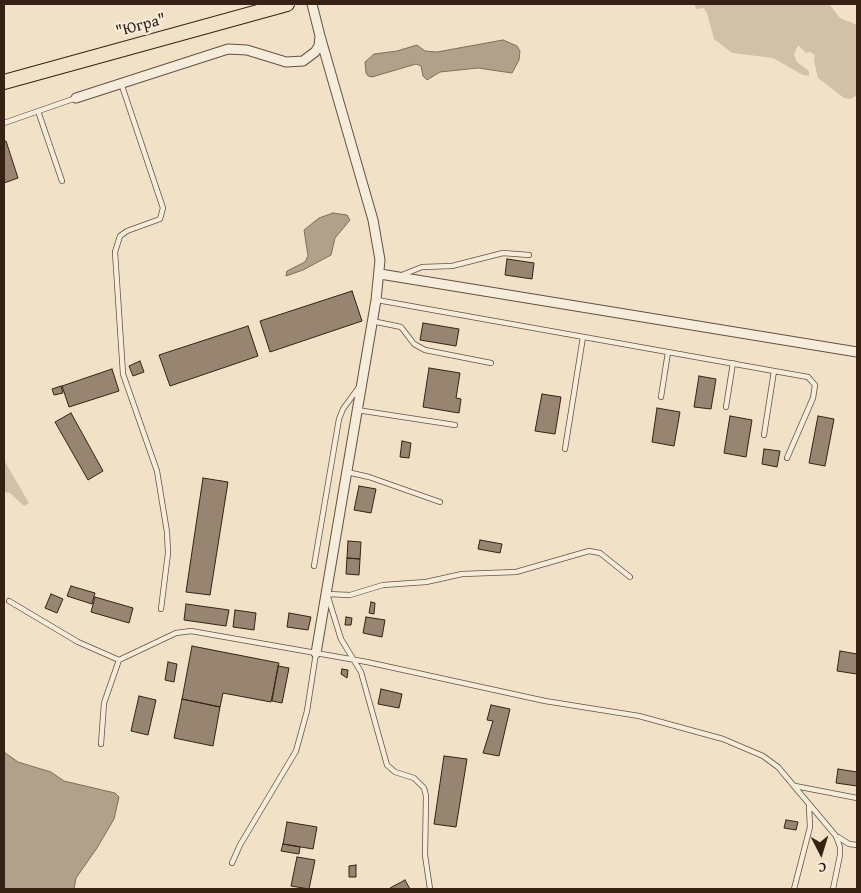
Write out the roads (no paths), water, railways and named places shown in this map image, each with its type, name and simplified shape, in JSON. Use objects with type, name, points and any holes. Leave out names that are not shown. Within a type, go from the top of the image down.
[{"type":"highway","name":"\"Югра\"","points":[[4,82],[287,4]]},
{"type":"street","points":[[312,4],[375,228],[380,254],[380,274],[376,300],[316,653]]},
{"type":"street","points":[[76,98],[228,49],[247,50],[286,62],[303,61],[315,52],[320,36]]},
{"type":"street","points":[[380,274],[857,352]]},
{"type":"lane","points":[[121,83],[163,208],[160,218],[127,231],[120,236],[115,252],[123,374],[157,471],[167,532],[168,553],[161,609]]},
{"type":"lane","points":[[4,123],[76,98]]},
{"type":"lane","points":[[38,110],[62,180]]},
{"type":"lane","points":[[398,277],[422,267],[452,266],[503,253],[530,255]]},
{"type":"lane","points":[[376,300],[808,377],[814,385],[813,398],[787,458]]},
{"type":"lane","points":[[372,321],[400,327],[414,344],[424,350],[491,363]]},
{"type":"lane","points":[[565,449],[583,337]]},
{"type":"lane","points":[[661,397],[668,352]]},
{"type":"lane","points":[[726,407],[733,363]]},
{"type":"lane","points":[[764,435],[774,371]]},
{"type":"lane","points":[[314,566],[340,419],[343,409],[362,384]]},
{"type":"lane","points":[[357,410],[455,425]]},
{"type":"lane","points":[[347,472],[369,477],[440,502]]},
{"type":"lane","points":[[430,889],[425,855],[426,806],[424,788],[414,778],[394,772],[387,765],[361,672],[352,660],[336,627],[327,594],[350,595],[383,585],[426,582],[462,574],[516,572],[589,551],[600,553],[630,577]]},
{"type":"lane","points":[[8,601],[78,642],[119,660]]},
{"type":"lane","points":[[101,744],[104,703],[119,660],[186,630],[454,680],[545,701],[666,722],[752,751],[773,763],[795,786],[836,836],[849,844],[857,845]]},
{"type":"lane","points":[[232,863],[240,845],[296,751],[308,710],[316,653]]},
{"type":"lane","points":[[795,786],[857,798]]},
{"type":"lane","points":[[794,889],[810,827],[809,804]]},
{"type":"lane","points":[[833,889],[840,847],[836,836]]}]
